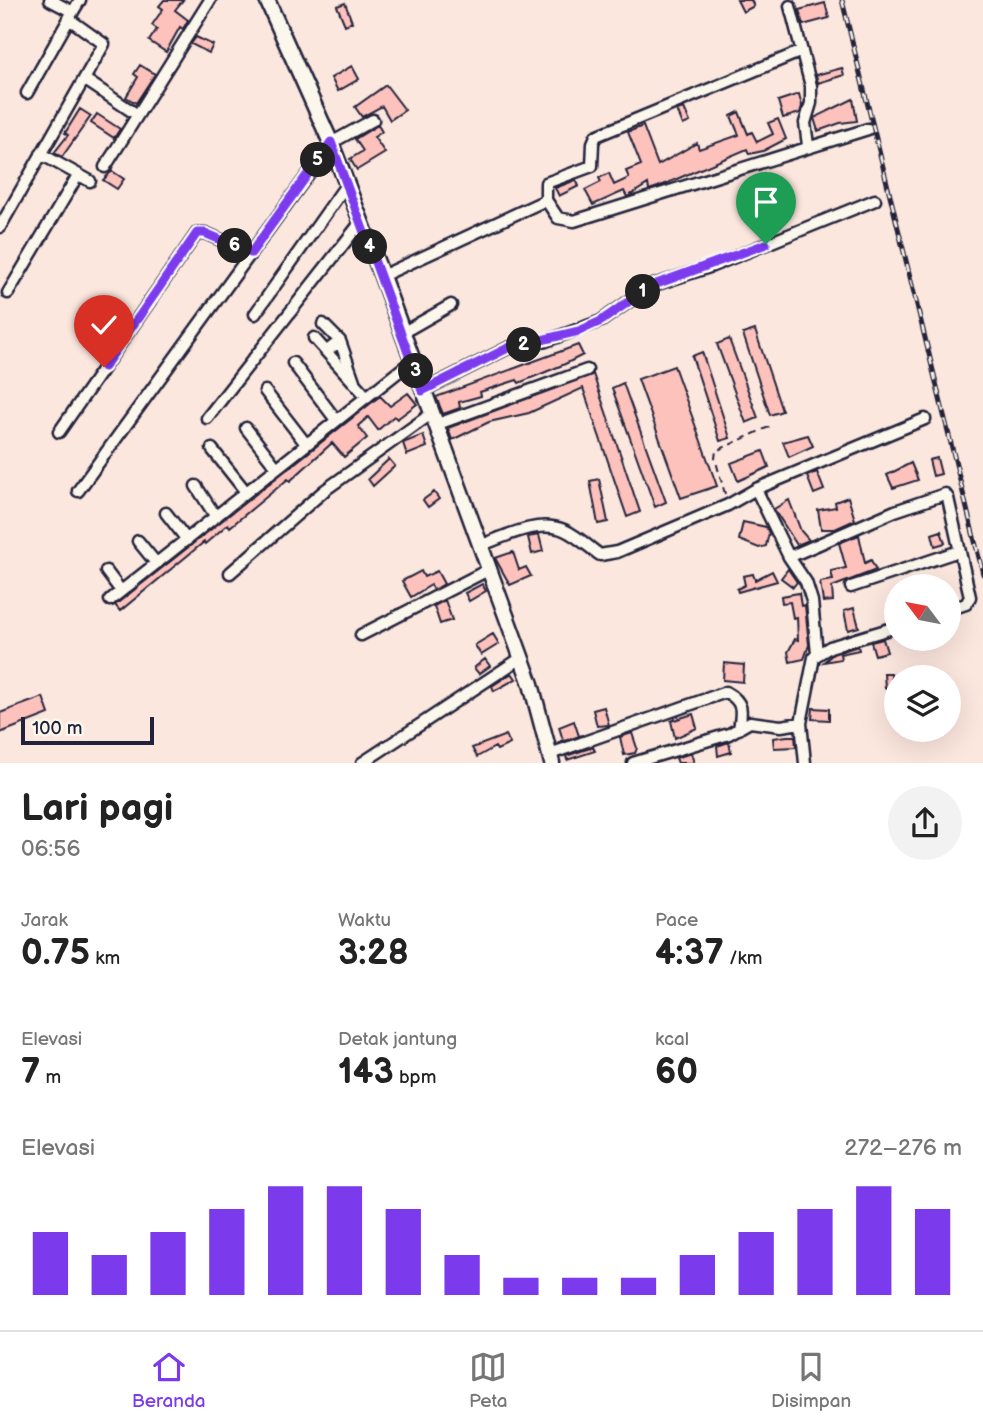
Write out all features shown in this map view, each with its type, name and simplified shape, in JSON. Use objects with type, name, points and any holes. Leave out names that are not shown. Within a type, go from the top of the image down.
[{"type":"street","points":[[0,228],[104,44],[50,0]]},
{"type":"street","points":[[27,93],[80,0]]},
{"type":"street","points":[[105,167],[210,0]]},
{"type":"street","points":[[267,0],[331,142],[382,276],[521,658],[552,759],[726,692],[738,699],[742,706],[739,729]]},
{"type":"street","points":[[790,6],[812,97],[805,120],[808,145]]},
{"type":"street","points":[[802,51],[596,136],[592,166],[546,183],[546,200],[558,218],[574,221],[808,145],[868,129]]},
{"type":"street","points":[[84,79],[133,113]]},
{"type":"street","points":[[78,491],[331,142],[373,120]]},
{"type":"street","points":[[41,154],[90,181]]},
{"type":"street","points":[[8,293],[78,175]]},
{"type":"street","points":[[256,313],[346,185]]},
{"type":"street","points":[[382,276],[546,200]]},
{"type":"street","points":[[422,391],[508,348],[546,341],[601,321],[651,286],[712,266],[875,200]]},
{"type":"street","points":[[208,418],[361,222]]},
{"type":"street","points":[[59,432],[197,233],[205,233],[251,253]]},
{"type":"street","points":[[402,333],[451,305]]},
{"type":"street","points":[[323,324],[341,341],[354,381]]},
{"type":"street","points":[[314,338],[367,397]]},
{"type":"street","points":[[327,351],[341,341]]},
{"type":"street","points":[[110,600],[412,361]]},
{"type":"street","points":[[293,363],[336,420]]},
{"type":"street","points":[[230,573],[325,491],[433,420],[587,370]]},
{"type":"street","points":[[265,391],[306,444]]},
{"type":"street","points":[[480,547],[523,530],[552,528],[570,533],[600,555],[609,554],[925,419]]},
{"type":"street","points":[[246,428],[277,468]]},
{"type":"street","points":[[212,449],[246,492]]},
{"type":"street","points":[[195,486],[216,516]]},
{"type":"street","points":[[756,489],[789,557],[806,582],[812,601],[817,654],[801,723],[805,763]]},
{"type":"street","points":[[789,557],[942,494],[948,498],[969,600],[961,604]]},
{"type":"street","points":[[166,513],[187,540]]},
{"type":"street","points":[[138,541],[156,563]]},
{"type":"street","points":[[851,587],[960,551]]},
{"type":"street","points":[[361,635],[488,570]]},
{"type":"street","points":[[106,571],[121,592]]},
{"type":"street","points":[[817,654],[830,646],[884,630]]},
{"type":"street","points":[[362,763],[521,658]]},
{"type":"street","points":[[633,763],[758,721],[781,726],[801,723]]},
{"type":"path","points":[[728,505],[715,458],[716,451],[771,426]]},
{"type":"building","points":[[164,0],[183,0],[175,10],[188,20],[183,29],[180,27],[166,52],[149,41],[157,29],[152,25],[163,9],[159,6]]},
{"type":"building","points":[[737,0],[751,0],[754,6],[743,12]]},
{"type":"building","points":[[345,3],[352,22],[345,25],[337,6]]},
{"type":"building","points":[[825,3],[829,18],[803,25],[799,10]]},
{"type":"building","points":[[196,37],[213,45],[209,53],[191,44]]},
{"type":"building","points":[[140,65],[155,74],[136,103],[126,97],[138,77],[134,74]]},
{"type":"building","points":[[352,66],[359,79],[338,91],[331,78]]},
{"type":"building","points":[[842,68],[844,75],[818,83],[816,75]]},
{"type":"building","points":[[386,85],[405,110],[390,120],[382,106],[362,117],[355,107]]},
{"type":"building","points":[[799,94],[802,106],[800,113],[783,118],[778,101]]},
{"type":"building","points":[[853,99],[857,121],[840,123],[818,131],[814,118]]},
{"type":"building","points":[[684,108],[690,122],[683,125],[677,110]]},
{"type":"building","points":[[80,109],[91,116],[62,157],[54,153],[68,135],[65,133]]},
{"type":"building","points":[[739,112],[748,134],[752,132],[757,142],[773,134],[768,123],[778,119],[786,139],[763,151],[749,154],[747,149],[658,187],[649,190],[648,184],[627,197],[624,191],[593,205],[585,190],[601,182],[599,178],[609,173],[614,185],[629,178],[626,171],[641,165],[628,132],[643,126],[658,165],[697,143],[699,149],[739,135],[731,116]]},
{"type":"building","points":[[97,114],[120,129],[114,138],[91,123]]},
{"type":"building","points":[[378,125],[382,132],[374,137],[385,153],[357,170],[350,159],[363,151],[355,139]]},
{"type":"building","points":[[112,171],[124,179],[117,189],[103,180]]},
{"type":"building","points":[[576,180],[579,186],[559,196],[555,188]]},
{"type":"building","points":[[755,330],[782,411],[770,415],[743,334]]},
{"type":"building","points":[[729,339],[758,418],[746,423],[717,344]]},
{"type":"building","points":[[578,345],[583,355],[519,383],[517,380],[480,392],[481,396],[459,402],[460,408],[443,414],[436,397]]},
{"type":"building","points":[[702,352],[730,438],[720,441],[692,356]]},
{"type":"building","points":[[674,366],[717,486],[681,498],[638,379]]},
{"type":"building","points":[[593,374],[640,512],[627,517],[583,388],[529,413],[489,422],[452,440],[448,428]]},
{"type":"building","points":[[623,383],[666,502],[655,507],[612,388]]},
{"type":"building","points":[[408,393],[417,404],[397,419],[394,416],[378,430],[368,417],[358,426],[367,438],[344,457],[332,443],[290,481],[288,479],[230,527],[228,524],[205,544],[204,542],[120,611],[115,605],[380,396],[390,406]]},
{"type":"building","points":[[423,435],[427,447],[407,455],[403,443]]},
{"type":"building","points":[[808,435],[813,446],[789,457],[783,442]]},
{"type":"building","points":[[763,451],[769,467],[738,481],[731,463]]},
{"type":"building","points":[[937,458],[941,474],[933,476],[929,460]]},
{"type":"building","points":[[389,459],[395,466],[373,486],[368,479]]},
{"type":"building","points":[[911,463],[918,480],[893,488],[887,475]]},
{"type":"building","points":[[817,472],[824,490],[814,494],[807,476]]},
{"type":"building","points":[[599,479],[608,522],[598,524],[590,481]]},
{"type":"building","points":[[434,492],[439,499],[428,507],[423,500]]},
{"type":"building","points":[[848,497],[855,520],[835,529],[821,529],[818,510],[836,507],[835,502]]},
{"type":"building","points":[[789,500],[801,531],[809,540],[797,545],[774,509]]},
{"type":"building","points":[[743,522],[766,527],[769,533],[766,546],[759,548],[739,540]]},
{"type":"building","points":[[941,531],[945,543],[935,546],[932,534]]},
{"type":"building","points":[[539,535],[543,551],[532,554],[528,537]]},
{"type":"building","points":[[859,535],[865,563],[871,560],[876,570],[832,587],[833,601],[823,602],[820,582],[833,580],[831,571],[846,568],[839,543]]},
{"type":"building","points":[[513,552],[519,570],[526,567],[531,576],[510,585],[495,558]]},
{"type":"building","points":[[788,569],[797,582],[793,587],[781,578]]},
{"type":"building","points":[[421,571],[424,577],[437,571],[444,584],[434,590],[431,585],[411,597],[402,581]]},
{"type":"building","points":[[772,571],[777,581],[738,592],[737,589],[745,585],[743,576],[753,574],[755,580]]},
{"type":"building","points":[[482,584],[486,591],[469,601],[465,593]]},
{"type":"building","points":[[799,593],[801,606],[805,605],[809,645],[804,659],[790,662],[788,652],[795,639],[798,640],[797,617],[793,618],[790,602],[782,603],[781,596]]},
{"type":"building","points":[[445,600],[452,620],[440,624],[434,606]]},
{"type":"building","points":[[854,608],[859,627],[848,630],[844,611]]},
{"type":"building","points":[[493,634],[499,644],[481,655],[475,645]]},
{"type":"building","points":[[883,639],[884,651],[887,652],[875,655],[871,642]]},
{"type":"building","points":[[858,646],[859,650],[840,654],[841,659],[824,662],[833,654]]},
{"type":"building","points":[[485,659],[490,666],[479,674],[474,668]]},
{"type":"building","points":[[724,663],[744,665],[743,682],[723,680]]},
{"type":"building","points":[[512,673],[516,679],[494,691],[492,686]]},
{"type":"building","points":[[43,697],[49,714],[0,733],[0,713]]},
{"type":"building","points":[[604,707],[609,725],[597,726],[593,710]]},
{"type":"building","points":[[813,708],[829,709],[829,720],[812,719]]},
{"type":"building","points":[[693,714],[697,728],[675,738],[671,721]]},
{"type":"building","points":[[574,721],[579,736],[583,735],[558,743],[563,740],[559,727]]},
{"type":"building","points":[[632,733],[637,748],[635,753],[624,755],[620,737]]},
{"type":"building","points":[[506,735],[510,744],[497,750],[495,747],[477,757],[472,748]]},
{"type":"building","points":[[795,736],[796,747],[774,748],[773,738]]},
{"type":"building","points":[[729,742],[731,752],[718,756],[717,746]]},
{"type":"building","points":[[593,747],[595,751],[567,760],[566,756]]},
{"type":"building","points":[[691,753],[694,763],[678,763],[676,758]]},
{"type":"railway","points":[[842,0],[983,574]]},
{"type":"route","points":[[104,367],[197,233],[205,233],[251,253],[331,142],[422,391],[508,348],[546,341],[601,321],[651,286],[712,266],[766,244]]}]
